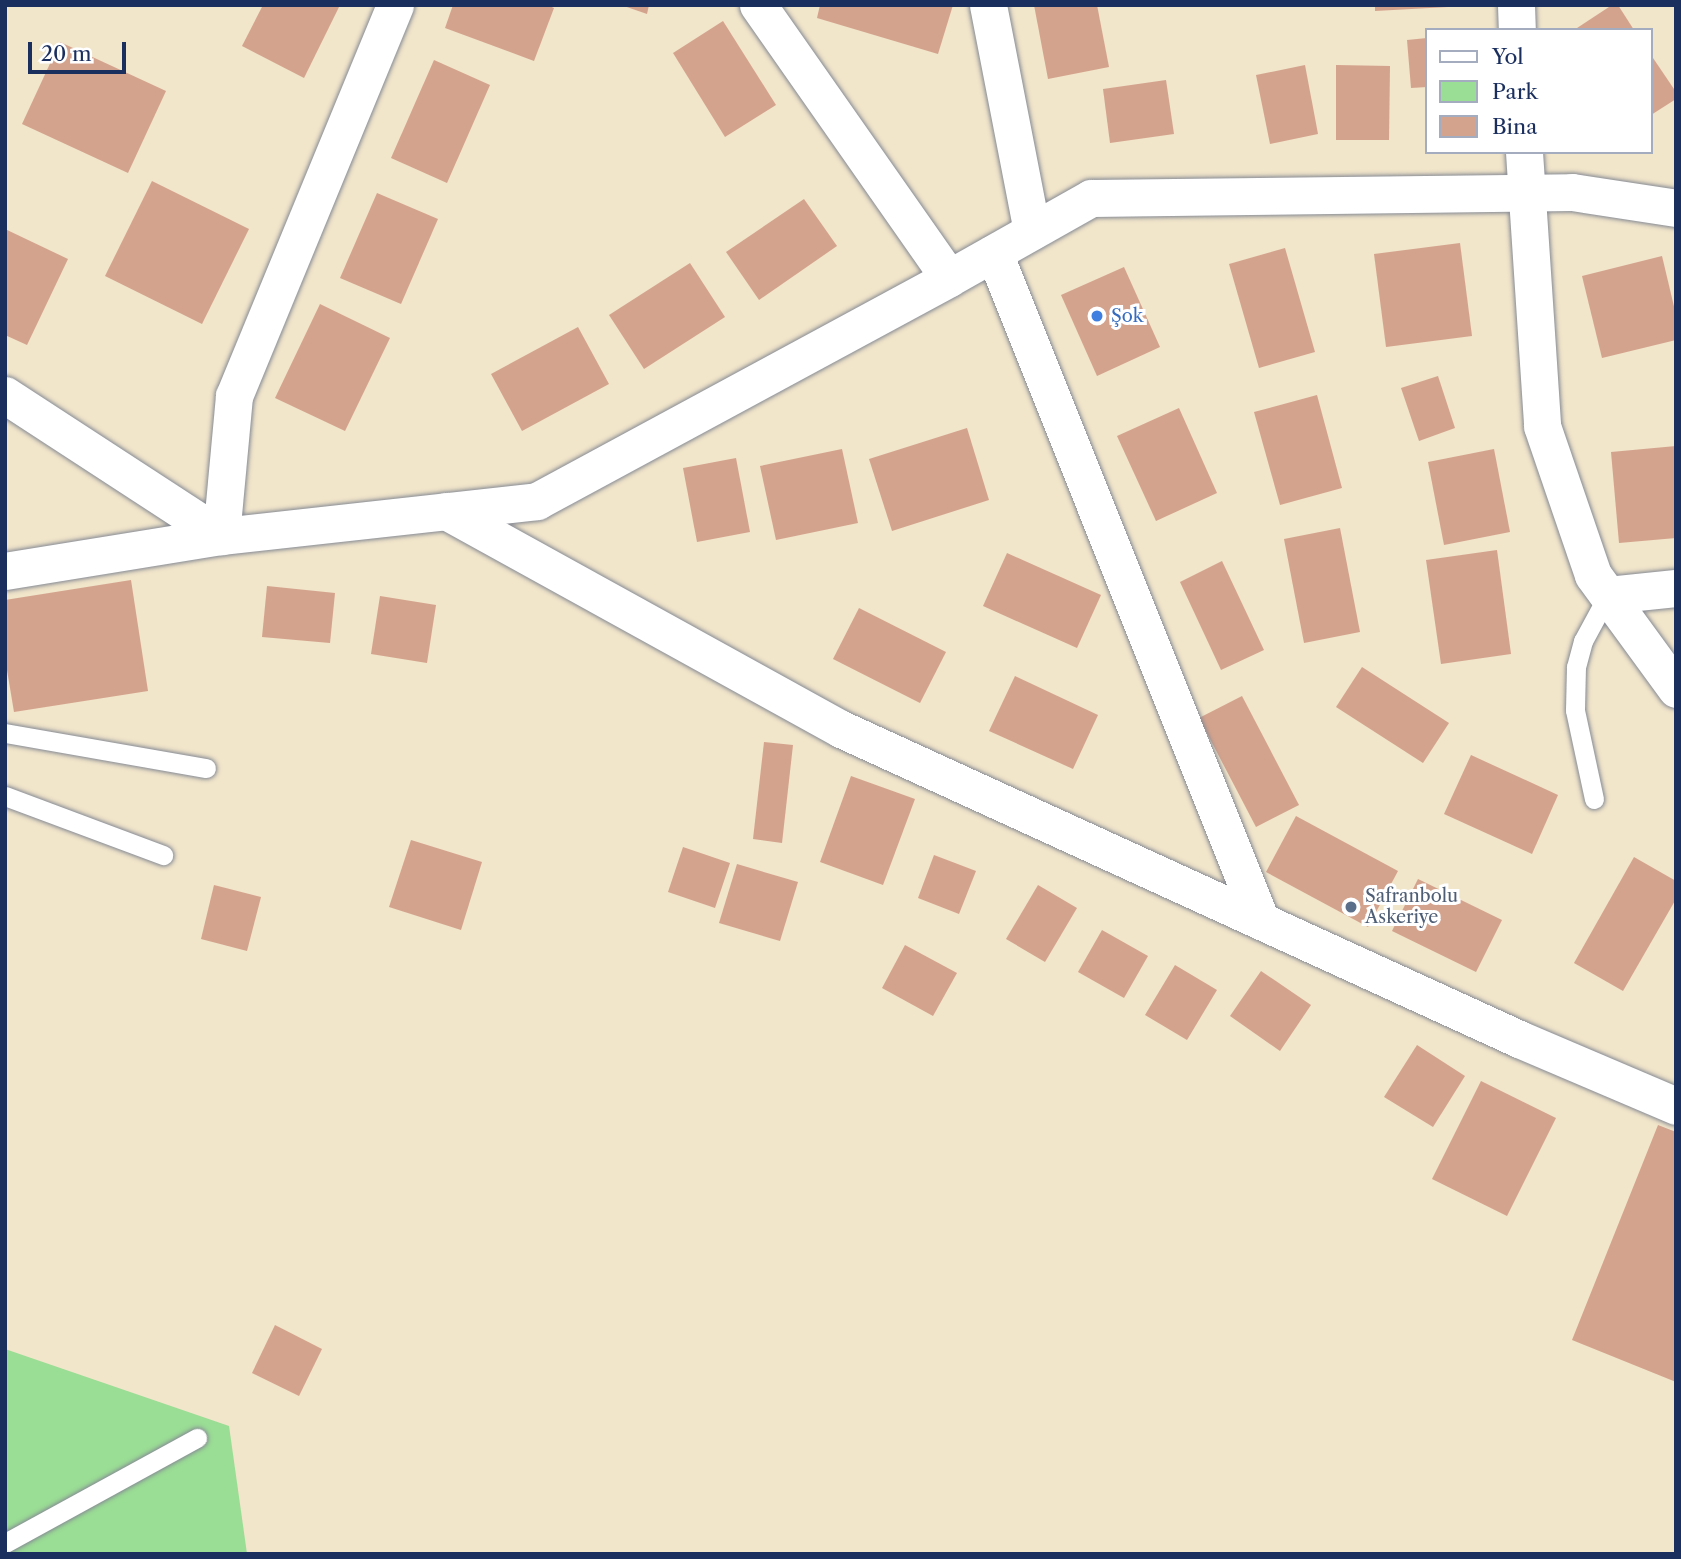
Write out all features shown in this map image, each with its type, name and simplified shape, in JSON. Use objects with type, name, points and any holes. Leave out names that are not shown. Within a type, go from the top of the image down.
[{"type":"street","points":[[220,536],[234,396],[394,5]]},
{"type":"street","points":[[758,5],[950,278]]},
{"type":"street","points":[[989,5],[1032,231]]},
{"type":"street","points":[[1516,5],[1517,28]]},
{"type":"street","points":[[1524,154],[1542,426],[1593,575],[1676,689]]},
{"type":"street","points":[[5,571],[220,536],[537,501],[950,278],[1091,198],[1572,192],[1676,208]]},
{"type":"street","points":[[994,253],[1261,921]]},
{"type":"street","points":[[5,395],[220,536]]},
{"type":"street","points":[[446,511],[841,729],[1518,1039],[1676,1106]]},
{"type":"street","points":[[1608,595],[1676,587]]},
{"type":"lane","points":[[1594,799],[1575,710],[1576,667],[1583,641],[1608,595]]},
{"type":"lane","points":[[5,733],[206,768]]},
{"type":"lane","points":[[5,796],[163,855]]},
{"type":"lane","points":[[5,1544],[197,1438]]},
{"type":"green space","points":[[5,1349],[229,1426],[247,1554],[5,1554]]},
{"type":"building","points":[[263,5],[340,5],[304,78],[242,46]]},
{"type":"building","points":[[453,5],[547,5],[554,8],[534,61],[445,28]]},
{"type":"building","points":[[621,5],[649,5],[647,14]]},
{"type":"building","points":[[820,5],[953,5],[938,54],[817,18]]},
{"type":"building","points":[[1034,5],[1097,5],[1109,67],[1048,79]]},
{"type":"building","points":[[1375,5],[1448,5],[1448,7],[1375,11]]},
{"type":"building","points":[[1612,5],[1618,5],[1633,28],[1577,28]]},
{"type":"building","points":[[723,21],[776,105],[725,137],[673,53]]},
{"type":"building","points":[[1426,38],[1426,87],[1411,88],[1407,40]]},
{"type":"building","points":[[60,42],[166,91],[128,173],[22,124]]},
{"type":"building","points":[[1653,58],[1676,92],[1676,99],[1653,114]]},
{"type":"building","points":[[434,60],[490,85],[447,183],[391,158]]},
{"type":"building","points":[[1305,65],[1318,134],[1270,144],[1256,75]]},
{"type":"building","points":[[1336,65],[1390,66],[1389,140],[1336,140]]},
{"type":"building","points":[[1166,80],[1174,134],[1110,143],[1103,89]]},
{"type":"building","points":[[152,181],[249,229],[202,324],[105,276]]},
{"type":"building","points":[[377,193],[438,219],[401,304],[340,278]]},
{"type":"building","points":[[804,199],[837,246],[759,300],[726,252]]},
{"type":"building","points":[[5,229],[68,259],[27,345],[5,335]]},
{"type":"building","points":[[1460,243],[1472,336],[1386,347],[1374,254]]},
{"type":"building","points":[[1285,248],[1315,352],[1259,368],[1229,264]]},
{"type":"building","points":[[1662,256],[1676,315],[1676,340],[1602,358],[1582,276]]},
{"type":"building","points":[[690,263],[725,317],[644,369],[609,315]]},
{"type":"building","points":[[1124,267],[1160,347],[1097,376],[1061,295]]},
{"type":"building","points":[[320,304],[390,338],[345,431],[275,398]]},
{"type":"building","points":[[578,327],[609,384],[522,431],[491,374]]},
{"type":"building","points":[[1438,376],[1455,428],[1419,441],[1401,388]]},
{"type":"building","points":[[1317,395],[1342,488],[1280,505],[1254,412]]},
{"type":"building","points":[[1179,408],[1217,493],[1156,521],[1117,436]]},
{"type":"building","points":[[967,428],[989,500],[892,531],[869,459]]},
{"type":"building","points":[[1676,446],[1676,538],[1619,543],[1611,452]]},
{"type":"building","points":[[842,449],[858,523],[776,540],[760,466]]},
{"type":"building","points":[[1494,449],[1510,532],[1444,545],[1428,462]]},
{"type":"building","points":[[736,458],[750,532],[697,542],[683,468]]},
{"type":"building","points":[[1340,528],[1360,632],[1304,643],[1284,539]]},
{"type":"building","points":[[1497,550],[1511,654],[1441,664],[1426,560]]},
{"type":"building","points":[[1007,553],[1101,595],[1077,648],[983,606]]},
{"type":"building","points":[[1222,561],[1264,650],[1221,670],[1180,582]]},
{"type":"building","points":[[131,580],[148,691],[14,712],[5,658],[5,600]]},
{"type":"building","points":[[267,586],[335,593],[330,643],[262,637]]},
{"type":"building","points":[[380,596],[436,605],[427,663],[371,654]]},
{"type":"building","points":[[859,608],[946,652],[920,703],[833,659]]},
{"type":"building","points":[[1362,667],[1449,723],[1423,763],[1336,707]]},
{"type":"building","points":[[1015,676],[1098,715],[1073,769],[989,731]]},
{"type":"building","points":[[1242,696],[1299,805],[1256,827],[1199,718]]},
{"type":"building","points":[[764,742],[793,745],[782,843],[753,839]]},
{"type":"building","points":[[1471,755],[1558,795],[1532,854],[1444,814]]},
{"type":"building","points":[[851,776],[915,799],[883,885],[820,862]]},
{"type":"building","points":[[1296,816],[1398,871],[1368,927],[1266,872]]},
{"type":"building","points":[[411,840],[482,862],[461,930],[389,907]]},
{"type":"building","points":[[683,847],[730,863],[715,908],[668,892]]},
{"type":"building","points":[[934,855],[976,871],[959,914],[918,898]]},
{"type":"building","points":[[1634,857],[1676,881],[1676,899],[1623,991],[1574,963]]},
{"type":"building","points":[[737,864],[798,882],[780,941],[719,923]]},
{"type":"building","points":[[1418,879],[1502,920],[1476,972],[1392,931]]},
{"type":"building","points":[[214,885],[261,897],[247,951],[201,939]]},
{"type":"building","points":[[1038,885],[1077,908],[1045,962],[1006,939]]},
{"type":"building","points":[[1102,930],[1148,956],[1124,998],[1078,972]]},
{"type":"building","points":[[905,945],[957,973],[933,1016],[882,988]]},
{"type":"building","points":[[1175,965],[1217,990],[1187,1040],[1145,1015]]},
{"type":"building","points":[[1261,971],[1311,1005],[1280,1051],[1230,1016]]},
{"type":"building","points":[[1417,1045],[1465,1076],[1433,1127],[1384,1097]]},
{"type":"building","points":[[1481,1081],[1556,1118],[1507,1216],[1432,1179]]},
{"type":"building","points":[[1658,1125],[1676,1132],[1676,1382],[1572,1340]]},
{"type":"building","points":[[275,1325],[322,1349],[299,1396],[252,1373]]},
{"type":"place","name":"Şok","points":[[1097,316]]},
{"type":"place","name":"Safranbolu Askeriye","points":[[1351,907]]}]
